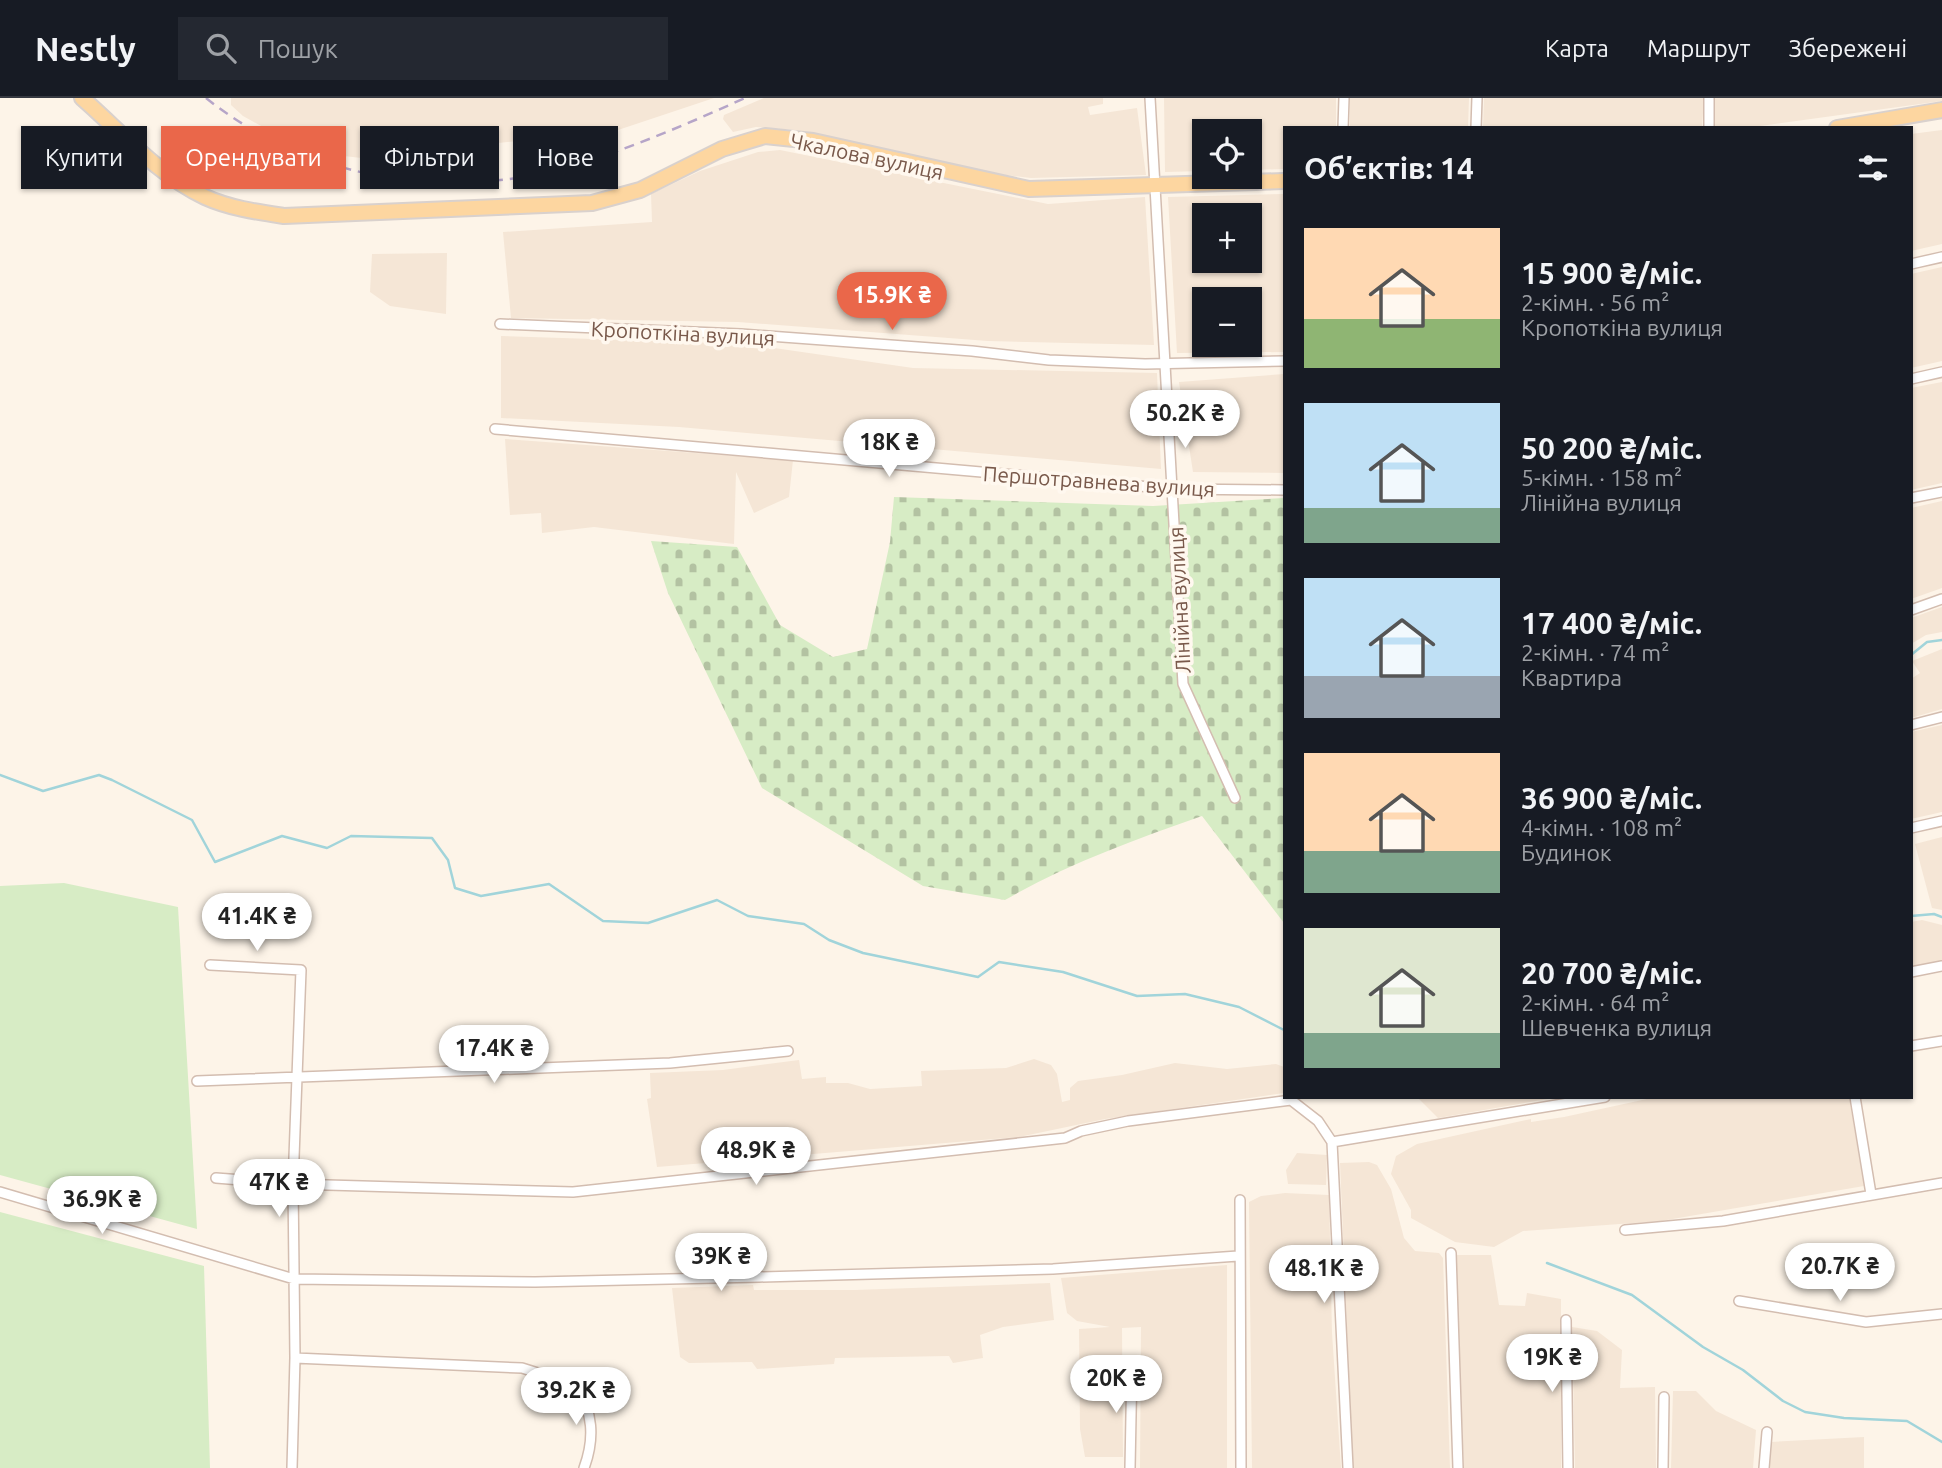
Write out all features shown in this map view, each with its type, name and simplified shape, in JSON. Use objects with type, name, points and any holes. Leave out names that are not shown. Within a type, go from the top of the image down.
[{"type":"main road","name":"Чкалова вулиця","points":[[82,98],[175,179],[205,197],[247,210],[284,216],[592,203],[640,190],[722,149],[765,136],[813,141],[1029,189],[1283,181]]},
{"type":"main road","points":[[1849,126],[1942,110]]},
{"type":"street","name":"Лінійна вулиця","points":[[1150,98],[1184,684],[1235,798]]},
{"type":"street","points":[[1343,126],[1344,98]]},
{"type":"street","points":[[1476,126],[1477,98]]},
{"type":"street","points":[[1709,98],[1709,126]]},
{"type":"street","points":[[1913,264],[1942,257]]},
{"type":"street","name":"Кропоткіна вулиця","points":[[500,324],[729,333],[972,351],[1049,360],[1165,364],[1283,361]]},
{"type":"street","points":[[1913,379],[1942,372]]},
{"type":"street","name":"Першотравнева вулиця","points":[[495,429],[1173,489],[1283,490]]},
{"type":"street","points":[[1913,498],[1942,492]]},
{"type":"street","points":[[1913,609],[1942,599]]},
{"type":"street","points":[[1913,724],[1942,717]]},
{"type":"street","points":[[1913,828],[1942,821]]},
{"type":"street","points":[[210,965],[301,970],[293,1184],[295,1358],[292,1468]]},
{"type":"street","points":[[1913,972],[1942,966]]},
{"type":"street","points":[[1913,1045],[1942,1041]]},
{"type":"street","points":[[197,1081],[670,1063],[788,1051]]},
{"type":"street","points":[[1332,1142],[1593,1099]]},
{"type":"street","points":[[1855,1099],[1871,1194]]},
{"type":"street","points":[[216,1178],[293,1184],[586,1191],[1065,1138],[1081,1131],[1128,1121],[1290,1100],[1318,1121],[1332,1142],[1348,1468]]},
{"type":"street","points":[[1625,1230],[1723,1221],[1942,1183]]},
{"type":"street","points":[[0,1192],[294,1279],[535,1282],[746,1277],[1053,1269],[1238,1256]]},
{"type":"street","points":[[1240,1200],[1238,1256],[1241,1468]]},
{"type":"street","points":[[1451,1253],[1458,1468]]},
{"type":"street","points":[[1739,1301],[1866,1322],[1942,1314]]},
{"type":"street","points":[[1566,1320],[1568,1468]]},
{"type":"street","points":[[295,1358],[523,1368],[576,1385],[589,1406],[592,1438],[584,1468]]},
{"type":"street","points":[[1130,1468],[1132,1363]]},
{"type":"street","points":[[1663,1468],[1664,1397]]},
{"type":"street","points":[[1763,1468],[1767,1432]]},
{"type":"shaded area","points":[[231,98],[714,98],[618,130],[618,126],[513,126],[513,142],[499,143],[499,126],[360,126],[360,158],[346,156],[346,126],[261,126],[243,116],[231,105]]},
{"type":"shaded area","points":[[764,98],[1103,98],[1103,104],[1088,107],[1090,115],[1137,108],[1146,175],[1031,178],[1005,175],[795,130],[756,127],[733,132],[723,119],[724,115]]},
{"type":"shaded area","points":[[1164,98],[1336,98],[1336,126],[1283,126],[1283,169],[1262,170],[1262,119],[1192,119],[1192,171],[1165,172]]},
{"type":"shaded area","points":[[1350,98],[1469,98],[1468,126],[1350,126]]},
{"type":"shaded area","points":[[1484,98],[1704,98],[1702,126],[1483,126]]},
{"type":"shaded area","points":[[1714,98],[1942,98],[1942,101],[1760,126],[1713,126]]},
{"type":"shaded area","points":[[1942,130],[1942,244],[1913,251],[1913,134]]},
{"type":"shaded area","points":[[780,150],[1048,204],[1145,197],[1154,345],[988,341],[738,322],[511,318],[503,232],[652,222],[651,194],[700,171],[758,152]]},
{"type":"shaded area","points":[[1283,194],[1283,352],[1262,352],[1262,287],[1192,287],[1192,353],[1177,353],[1168,197]]},
{"type":"shaded area","points":[[447,253],[446,314],[390,306],[370,292],[372,254]]},
{"type":"shaded area","points":[[1942,267],[1942,361],[1913,368],[1913,274]]},
{"type":"shaded area","points":[[501,336],[747,344],[913,368],[1157,373],[1161,469],[679,427],[501,418]]},
{"type":"shaded area","points":[[1283,374],[1283,473],[1193,472],[1179,382]]},
{"type":"shaded area","points":[[1942,382],[1942,483],[1913,490],[1913,388]]},
{"type":"shaded area","points":[[505,439],[793,460],[789,497],[754,513],[736,472],[734,544],[594,527],[542,533],[541,513],[510,515]]},
{"type":"shaded area","points":[[1942,501],[1942,588],[1913,598],[1913,508]]},
{"type":"shaded area","points":[[1942,607],[1942,632],[1926,635],[1913,643],[1913,617]]},
{"type":"shaded area","points":[[1942,649],[1942,709],[1913,717],[1913,678],[1920,673],[1913,661]]},
{"type":"shaded area","points":[[1942,725],[1942,812],[1913,819],[1913,732]]},
{"type":"shaded area","points":[[1942,837],[1942,910],[1932,908],[1915,844]]},
{"type":"shaded area","points":[[1922,920],[1942,925],[1942,961],[1913,968],[1913,922]]},
{"type":"shaded area","points":[[1034,1059],[1051,1065],[1057,1074],[1062,1102],[1070,1100],[1070,1088],[1078,1081],[1122,1075],[1175,1063],[1227,1069],[1276,1064],[1283,1067],[1283,1093],[1105,1119],[1019,1137],[657,1167],[647,1099],[651,1098],[650,1073],[723,1070],[799,1060],[802,1079],[826,1077],[826,1083],[848,1083],[870,1089],[922,1086],[921,1071],[1006,1068]]},
{"type":"shaded area","points":[[1419,1099],[1547,1099],[1438,1118]]},
{"type":"shaded area","points":[[1647,1099],[1849,1099],[1864,1186],[1661,1221],[1523,1231],[1494,1247],[1455,1242],[1411,1218],[1411,1210],[1391,1174],[1396,1156],[1417,1144],[1531,1119],[1531,1122]]},
{"type":"shaded area","points":[[1297,1153],[1327,1155],[1326,1185],[1288,1184],[1286,1170]]},
{"type":"shaded area","points":[[1369,1162],[1377,1165],[1391,1189],[1404,1238],[1415,1251],[1439,1253],[1443,1258],[1450,1468],[1353,1468],[1340,1163]]},
{"type":"shaded area","points":[[1285,1193],[1329,1195],[1332,1333],[1341,1468],[1252,1468],[1249,1202],[1261,1196]]},
{"type":"shaded area","points":[[1455,1255],[1491,1255],[1499,1305],[1525,1306],[1527,1293],[1561,1299],[1561,1468],[1464,1468]]},
{"type":"shaded area","points":[[1227,1265],[1227,1468],[1140,1468],[1141,1327],[1122,1328],[1123,1457],[1085,1457],[1080,1429],[1079,1329],[1110,1327],[1077,1321],[1067,1313],[1061,1278]]},
{"type":"shaded area","points":[[1050,1283],[1054,1320],[1003,1327],[980,1335],[983,1358],[953,1363],[949,1356],[835,1358],[834,1364],[757,1369],[752,1362],[689,1363],[680,1357],[672,1288],[753,1285],[754,1290],[855,1290]]},
{"type":"shaded area","points":[[1572,1327],[1597,1331],[1622,1350],[1620,1388],[1655,1387],[1656,1468],[1575,1468]]},
{"type":"shaded area","points":[[1673,1391],[1696,1391],[1716,1411],[1756,1430],[1753,1468],[1671,1468]]},
{"type":"shaded area","points":[[1864,1437],[1864,1468],[1769,1468],[1771,1442]]},
{"type":"green space","points":[[894,497],[1153,506],[1283,498],[1283,922],[1202,816],[1077,864],[1005,900],[923,886],[762,788],[668,593],[651,541],[737,547],[780,625],[833,657],[867,649],[890,542]]},
{"type":"green space","points":[[64,883],[178,907],[197,1229],[0,1175],[0,886]]},
{"type":"green space","points":[[0,1212],[204,1266],[210,1468],[0,1468]]},
{"type":"waterway","points":[[1913,653],[1927,642],[1942,640]]},
{"type":"waterway","points":[[0,775],[43,791],[99,775],[112,780],[192,820],[215,862],[282,836],[327,848],[351,836],[432,838],[448,860],[455,888],[481,896],[549,884],[603,921],[648,923],[717,900],[748,916],[804,924],[829,940],[863,953],[978,977],[999,962],[1063,972],[1137,996],[1185,994],[1239,1007],[1283,1029]]},
{"type":"waterway","points":[[1913,916],[1934,914],[1942,917]]},
{"type":"waterway","points":[[1547,1263],[1632,1295],[1703,1347],[1743,1370],[1783,1401],[1805,1412],[1844,1418],[1907,1421],[1942,1442]]},
{"type":"railway","points":[[206,98],[245,125],[287,147],[332,164],[378,176],[425,182],[473,182],[520,177],[567,167],[657,136],[745,98]]}]
